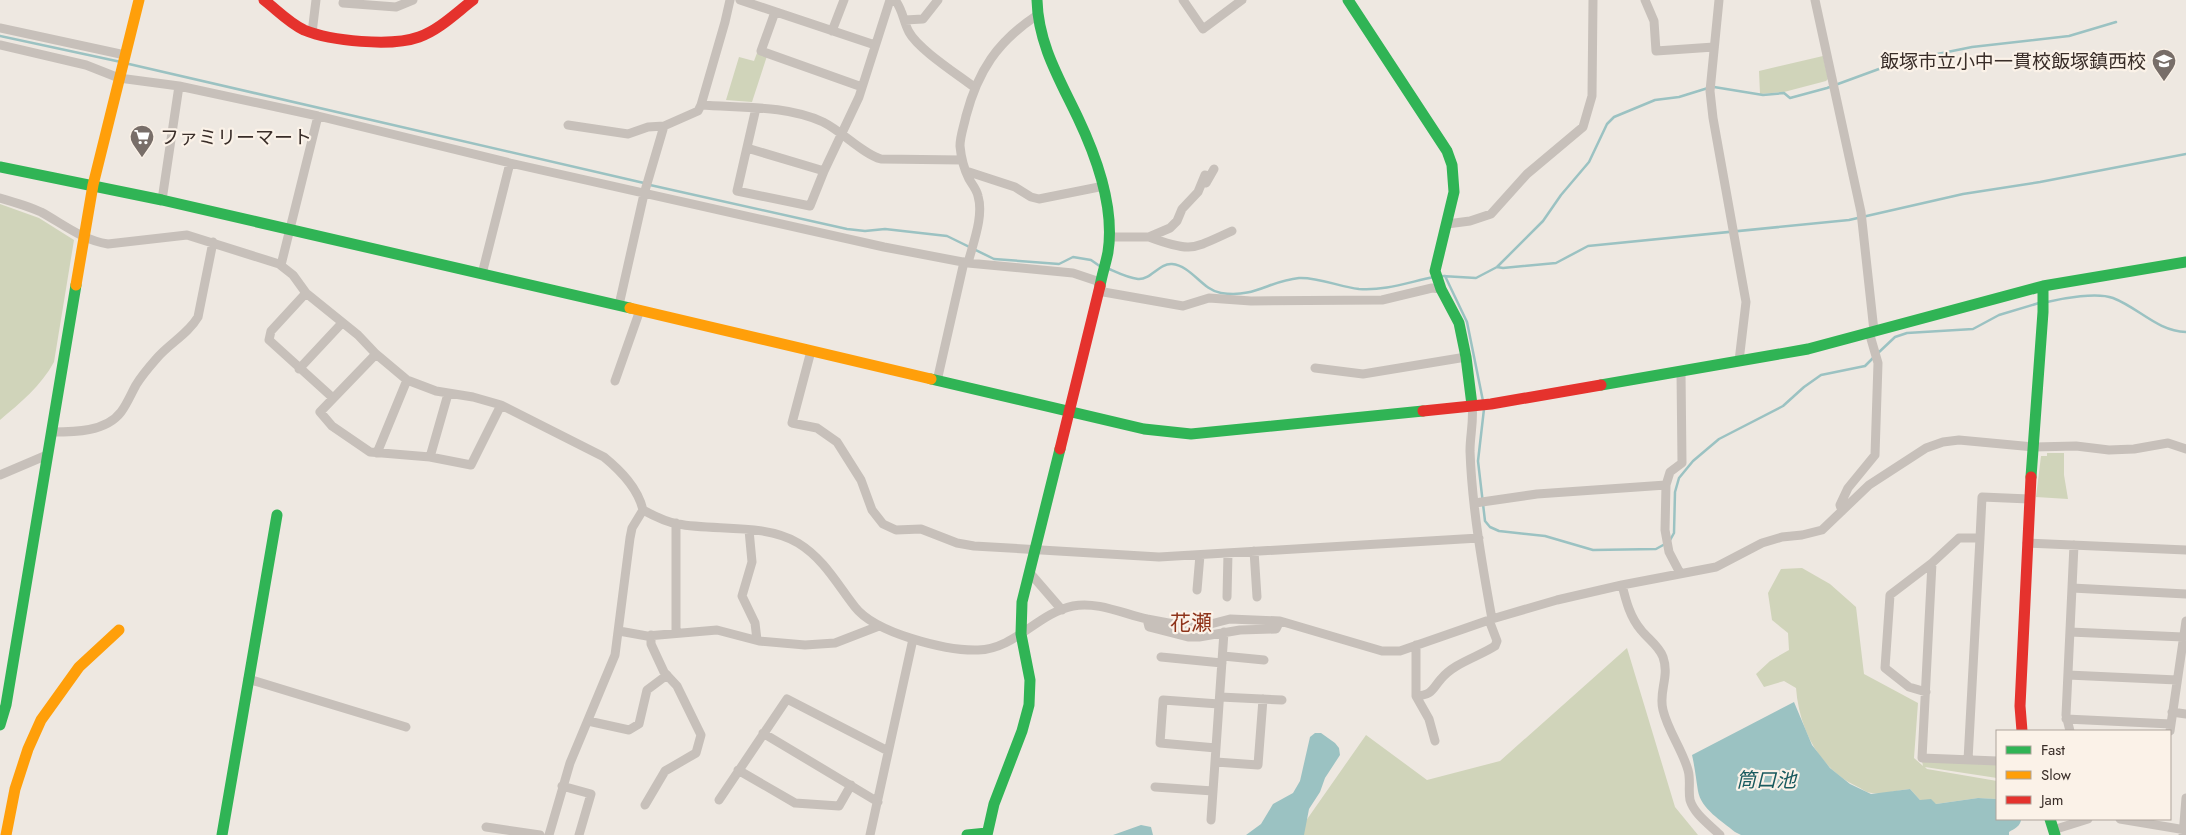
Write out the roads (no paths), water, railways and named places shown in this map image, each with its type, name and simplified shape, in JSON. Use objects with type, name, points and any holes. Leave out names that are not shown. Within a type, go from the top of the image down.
[{"type":"street","points":[[0,725],[6,705],[83,237],[93,185],[139,0]]},
{"type":"street","points":[[264,0],[287,18],[312,33],[402,42],[433,30],[473,0]]},
{"type":"street","points":[[312,33],[316,0]]},
{"type":"street","points":[[344,0],[343,3],[396,6],[413,0]]},
{"type":"street","points":[[568,125],[628,134],[648,127],[664,126],[698,111],[730,0]]},
{"type":"street","points":[[740,0],[875,45]]},
{"type":"street","points":[[832,31],[844,0]]},
{"type":"street","points":[[756,108],[737,191],[810,206],[862,87],[890,0]]},
{"type":"street","points":[[895,0],[901,8],[909,32],[923,47],[974,87]]},
{"type":"street","points":[[905,20],[923,19],[938,0]]},
{"type":"street","points":[[967,835],[987,834],[994,804],[1022,731],[1028,705],[1030,680],[1021,634],[1021,608],[1102,278],[1109,238],[1107,196],[1104,186],[1086,135],[1042,40],[1036,16],[1037,0]]},
{"type":"street","points":[[1184,0],[1203,29],[1242,0]]},
{"type":"street","points":[[0,44],[86,65],[120,76],[179,86],[318,116],[510,163],[645,191],[884,247],[966,263],[1073,273],[1102,278],[1183,306],[1209,298],[1251,301],[1382,300],[1432,288],[1438,280],[1454,192],[1452,165],[1447,151],[1348,0]]},
{"type":"street","points":[[1447,224],[1470,221],[1491,214],[1527,174],[1584,127],[1592,96],[1593,0]]},
{"type":"street","points":[[1645,0],[1654,22],[1656,51],[1714,47]]},
{"type":"street","points":[[1719,0],[1710,91],[1713,118],[1746,302],[1739,361]]},
{"type":"street","points":[[1814,0],[1861,212],[1874,350],[1878,363],[1875,455],[1848,488],[1840,505],[1842,512]]},
{"type":"street","points":[[775,12],[761,50],[862,87]]},
{"type":"street","points":[[937,381],[966,263],[976,234],[978,195],[962,160],[960,144],[974,87],[997,51],[1024,24],[1036,16]]},
{"type":"street","points":[[0,28],[125,55]]},
{"type":"street","points":[[162,200],[179,86]]},
{"type":"street","points":[[701,105],[756,108],[804,114],[843,133],[872,156],[898,160],[962,160]]},
{"type":"street","points":[[281,265],[318,116]]},
{"type":"street","points":[[619,304],[645,191],[664,126]]},
{"type":"street","points":[[747,148],[824,171]]},
{"type":"street","points":[[482,274],[510,163]]},
{"type":"street","points":[[0,167],[162,200],[619,304],[1144,429],[1191,434],[1491,404],[1681,372],[1808,349],[1872,332],[2043,297],[2186,262]]},
{"type":"street","points":[[1109,238],[1149,237],[1159,234],[1177,221],[1182,209],[1204,188],[1214,168]]},
{"type":"street","points":[[966,171],[1015,187],[1031,197],[1039,199],[1104,186]]},
{"type":"street","points":[[1198,192],[1205,175]]},
{"type":"street","points":[[0,198],[42,213],[83,237],[108,244],[180,234],[213,242],[281,265],[293,275],[306,293],[358,335],[376,354],[407,380],[448,394],[473,397],[501,405],[604,457],[618,469],[640,499],[643,510],[632,528],[630,538],[620,631],[615,655],[562,786],[549,835]]},
{"type":"street","points":[[1149,237],[1173,246],[1187,248],[1195,247],[1232,231]]},
{"type":"street","points":[[52,432],[86,430],[107,423],[121,413],[150,366],[166,348],[194,325],[198,317],[213,242]]},
{"type":"street","points":[[1416,696],[1424,696],[1437,687],[1440,679],[1463,663],[1495,646],[1497,641],[1490,620],[1475,504],[1470,449],[1475,405],[1459,324],[1438,280]]},
{"type":"street","points":[[306,293],[271,331],[269,340],[333,398]]},
{"type":"street","points":[[2022,730],[2020,706],[2029,499],[2043,297]]},
{"type":"street","points":[[615,381],[640,310]]},
{"type":"street","points":[[299,369],[342,323]]},
{"type":"street","points":[[811,350],[792,423],[817,428],[838,442],[861,480],[872,510],[884,524],[896,530],[926,531],[957,543],[1036,550],[1159,557],[1479,538]]},
{"type":"street","points":[[376,354],[320,412],[332,426],[370,452],[430,457],[471,466],[501,405]]},
{"type":"street","points":[[1315,368],[1363,374],[1466,357]]},
{"type":"street","points":[[1680,573],[1669,552],[1665,530],[1666,485],[1670,472],[1682,463],[1681,372]]},
{"type":"street","points":[[377,453],[407,380]]},
{"type":"street","points":[[430,457],[448,394]]},
{"type":"street","points":[[643,510],[676,523],[764,531],[797,542],[822,562],[856,608],[879,626],[913,638],[960,649],[979,650],[998,647],[1046,617],[1062,610],[1072,606],[1095,606],[1147,619],[1195,628],[1230,619],[1280,621],[1382,651],[1400,651],[1490,620],[1557,600],[1716,567],[1762,543],[1782,537],[1822,530],[1869,485],[1926,448],[1943,442],[1958,440],[2034,447],[2076,446],[2108,450],[2168,443],[2186,449]]},
{"type":"street","points":[[0,475],[25,466],[47,455]]},
{"type":"street","points":[[1475,504],[1537,494],[1666,485]]},
{"type":"street","points":[[1968,760],[1982,497],[2029,499]]},
{"type":"street","points":[[222,835],[277,515]]},
{"type":"street","points":[[676,523],[676,634]]},
{"type":"street","points":[[749,530],[752,562],[742,590],[742,596],[755,623],[757,640]]},
{"type":"street","points":[[1926,692],[1910,687],[1885,668],[1890,595],[1932,563],[1959,538],[1980,538]]},
{"type":"street","points":[[2027,543],[2186,550]]},
{"type":"street","points":[[2070,730],[2066,719],[2074,545]]},
{"type":"street","points":[[1254,551],[1257,597]]},
{"type":"street","points":[[1227,598],[1228,553]]},
{"type":"street","points":[[1197,590],[1200,555]]},
{"type":"street","points":[[1932,563],[1922,758],[1996,761]]},
{"type":"street","points":[[1030,573],[1062,610]]},
{"type":"street","points":[[1622,585],[1629,612],[1640,630],[1660,651],[1663,659],[1666,670],[1661,697],[1662,710],[1688,767],[1690,800],[1697,812],[1720,835]]},
{"type":"street","points":[[2072,588],[2186,594]]},
{"type":"street","points":[[1147,619],[1149,628],[1188,637],[1199,637],[1224,632],[1276,629],[1280,621]]},
{"type":"street","points":[[2066,719],[2170,728],[2177,680],[2183,659],[2186,621]]},
{"type":"street","points":[[620,631],[651,635],[717,630],[757,640],[805,646],[835,643],[879,626]]},
{"type":"street","points":[[6,835],[15,789],[28,749],[41,720],[79,666],[119,630]]},
{"type":"street","points":[[1211,820],[1224,632]]},
{"type":"street","points":[[2070,632],[2184,637]]},
{"type":"street","points":[[645,805],[665,771],[696,753],[701,735],[677,686],[667,675],[652,644],[651,635]]},
{"type":"street","points":[[870,835],[913,638]]},
{"type":"street","points":[[1416,645],[1416,696],[1430,719],[1435,741]]},
{"type":"street","points":[[1161,658],[1264,660]]},
{"type":"street","points":[[588,720],[629,730],[635,728],[639,724],[647,690],[667,675]]},
{"type":"street","points":[[2068,675],[2177,680]]},
{"type":"street","points":[[248,680],[406,727]]},
{"type":"street","points":[[719,800],[787,699],[888,751]]},
{"type":"street","points":[[1216,762],[1258,765],[1263,699]]},
{"type":"street","points":[[1216,748],[1160,743],[1163,700],[1282,700]]},
{"type":"street","points":[[2172,712],[2186,714]]},
{"type":"street","points":[[763,733],[878,802]]},
{"type":"street","points":[[738,770],[795,803],[839,806],[851,785]]},
{"type":"street","points":[[562,786],[591,794],[579,835]]},
{"type":"street","points":[[1155,787],[1213,791]]},
{"type":"street","points":[[2125,820],[2184,832],[2186,798]]},
{"type":"street","points":[[2050,820],[2054,833],[2086,820]]},
{"type":"street","points":[[486,827],[540,835]]},
{"type":"water","name":"筒口池","points":[[1794,702],[1812,745],[1830,768],[1850,784],[1871,794],[1910,789],[1920,800],[1931,799],[1936,804],[1978,798],[1996,799],[1996,820],[2021,820],[2020,824],[2009,832],[2009,835],[1741,835],[1713,814],[1703,803],[1698,791],[1692,755]]},
{"type":"water","points":[[1315,733],[1321,733],[1335,743],[1339,748],[1340,755],[1325,778],[1320,792],[1309,809],[1304,835],[1246,835],[1261,824],[1273,804],[1293,793],[1300,781],[1310,737]]},
{"type":"water","points":[[1141,825],[1151,827],[1153,835],[1113,835]]},
{"type":"waterway","points":[[1714,87],[1763,95],[1784,93],[1790,98],[1827,88],[1898,62],[1972,47],[2069,36],[2116,22]]},
{"type":"waterway","points":[[0,36],[121,62]]},
{"type":"waterway","points":[[129,64],[644,183]]},
{"type":"waterway","points":[[1442,276],[1476,278],[1497,267],[1543,221],[1561,195],[1589,162],[1607,124],[1614,117],[1655,100],[1679,97],[1708,88]]},
{"type":"waterway","points":[[1497,267],[1556,263],[1588,246],[1849,220],[1963,194],[2040,182],[2186,154]]},
{"type":"waterway","points":[[650,185],[847,229],[865,231],[885,229],[947,236],[994,259],[1059,264],[1073,257],[1091,260],[1101,267]]},
{"type":"waterway","points":[[1109,269],[1127,276],[1143,279],[1163,266],[1172,264],[1185,269],[1214,291],[1233,294],[1253,291],[1279,282],[1299,278],[1314,279],[1352,288],[1369,289],[1434,277]]},
{"type":"waterway","points":[[1445,276],[1467,322],[1483,401]]},
{"type":"waterway","points":[[2047,302],[2080,296],[2106,296],[2122,302],[2166,328],[2186,332]]},
{"type":"waterway","points":[[1877,354],[1895,337],[1907,333],[1973,329],[1999,315],[2039,303]]},
{"type":"waterway","points":[[1669,542],[1674,533],[1675,492],[1679,478],[1693,461],[1719,439],[1783,406],[1821,375],[1865,366],[1873,358]]},
{"type":"waterway","points":[[1484,409],[1478,461],[1485,521],[1490,527],[1499,531],[1545,536],[1593,550],[1656,549],[1665,544]]},
{"type":"place","name":"飯塚市立小中一貫校飯塚鎮西校","points":[[2164,82]]},
{"type":"place","name":"ファミリーマート","points":[[142,158]]},
{"type":"district","name":"花瀬","points":[[1191,623]]}]
